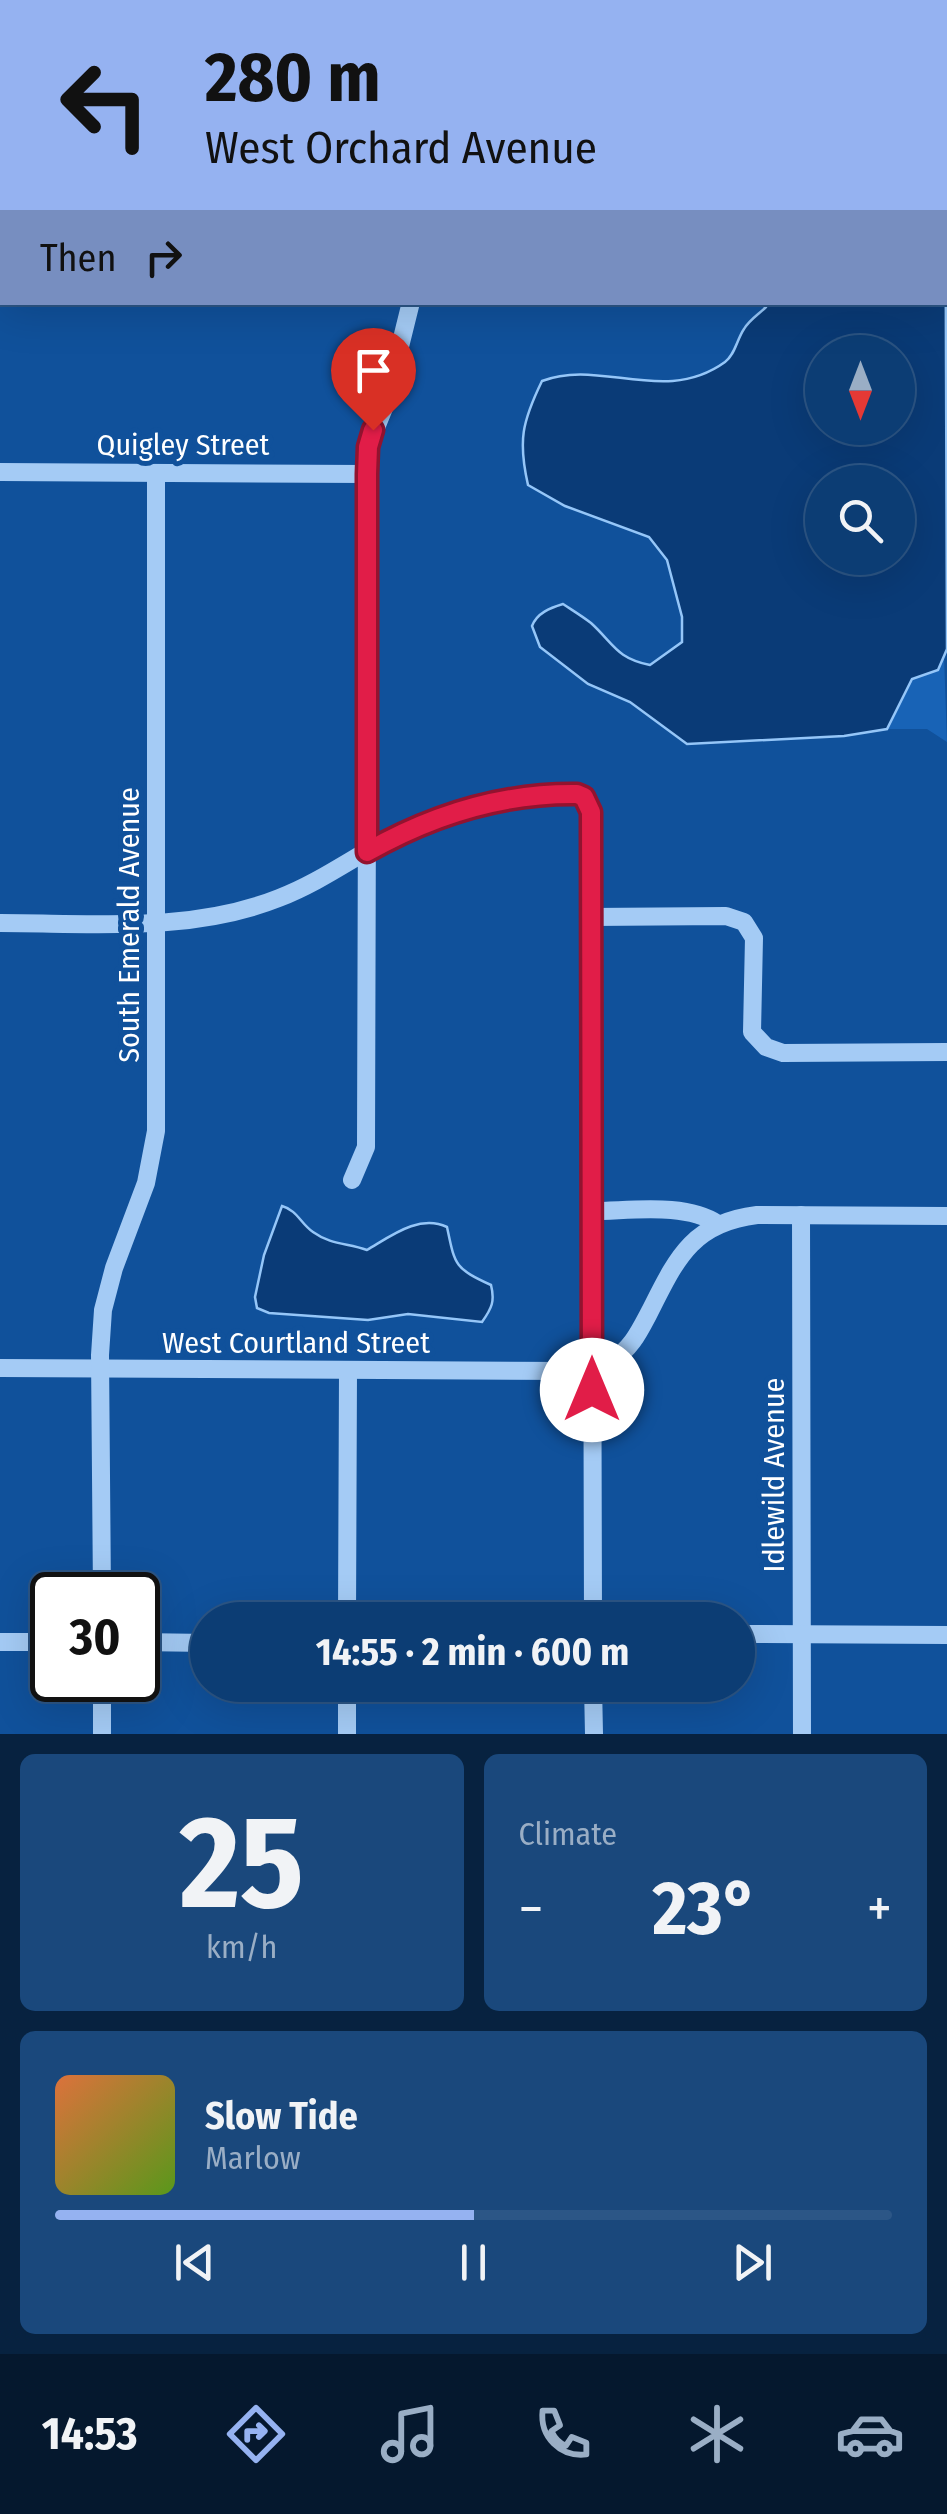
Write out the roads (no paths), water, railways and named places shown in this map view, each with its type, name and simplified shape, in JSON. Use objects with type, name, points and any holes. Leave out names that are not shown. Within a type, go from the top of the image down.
[{"type":"street","points":[[352,1180],[366,1148],[368,447],[386,403],[410,305]]},
{"type":"street","name":"Quigley Street","points":[[0,472],[367,474]]},
{"type":"street","name":"South Emerald Avenue","points":[[102,1572],[103,1310],[114,1268],[136,1215],[156,1131],[156,473]]},
{"type":"street","points":[[0,923],[157,924],[254,908],[309,885],[397,834],[470,807],[554,794],[584,797],[591,812],[593,1602]]},
{"type":"street","points":[[590,917],[726,916],[744,922],[754,938],[752,1032],[766,1047],[783,1053],[947,1052]]},
{"type":"street","points":[[592,1212],[672,1212],[706,1216],[718,1224]]},
{"type":"street","points":[[592,1368],[608,1363],[636,1339],[674,1265],[691,1242],[718,1224],[756,1215],[947,1216]]},
{"type":"street","name":"Idlewild Avenue","points":[[801,1215],[802,1734]]},
{"type":"street","name":"West Courtland Street","points":[[0,1368],[348,1372],[592,1368]]},
{"type":"street","points":[[347,1602],[348,1372]]},
{"type":"street","points":[[755,1634],[947,1636]]},
{"type":"street","points":[[0,1642],[30,1642]]},
{"type":"street","points":[[160,1642],[190,1643]]},
{"type":"street","points":[[102,1702],[102,1734]]},
{"type":"street","points":[[347,1702],[348,1734]]},
{"type":"street","points":[[593,1702],[594,1734]]}]
